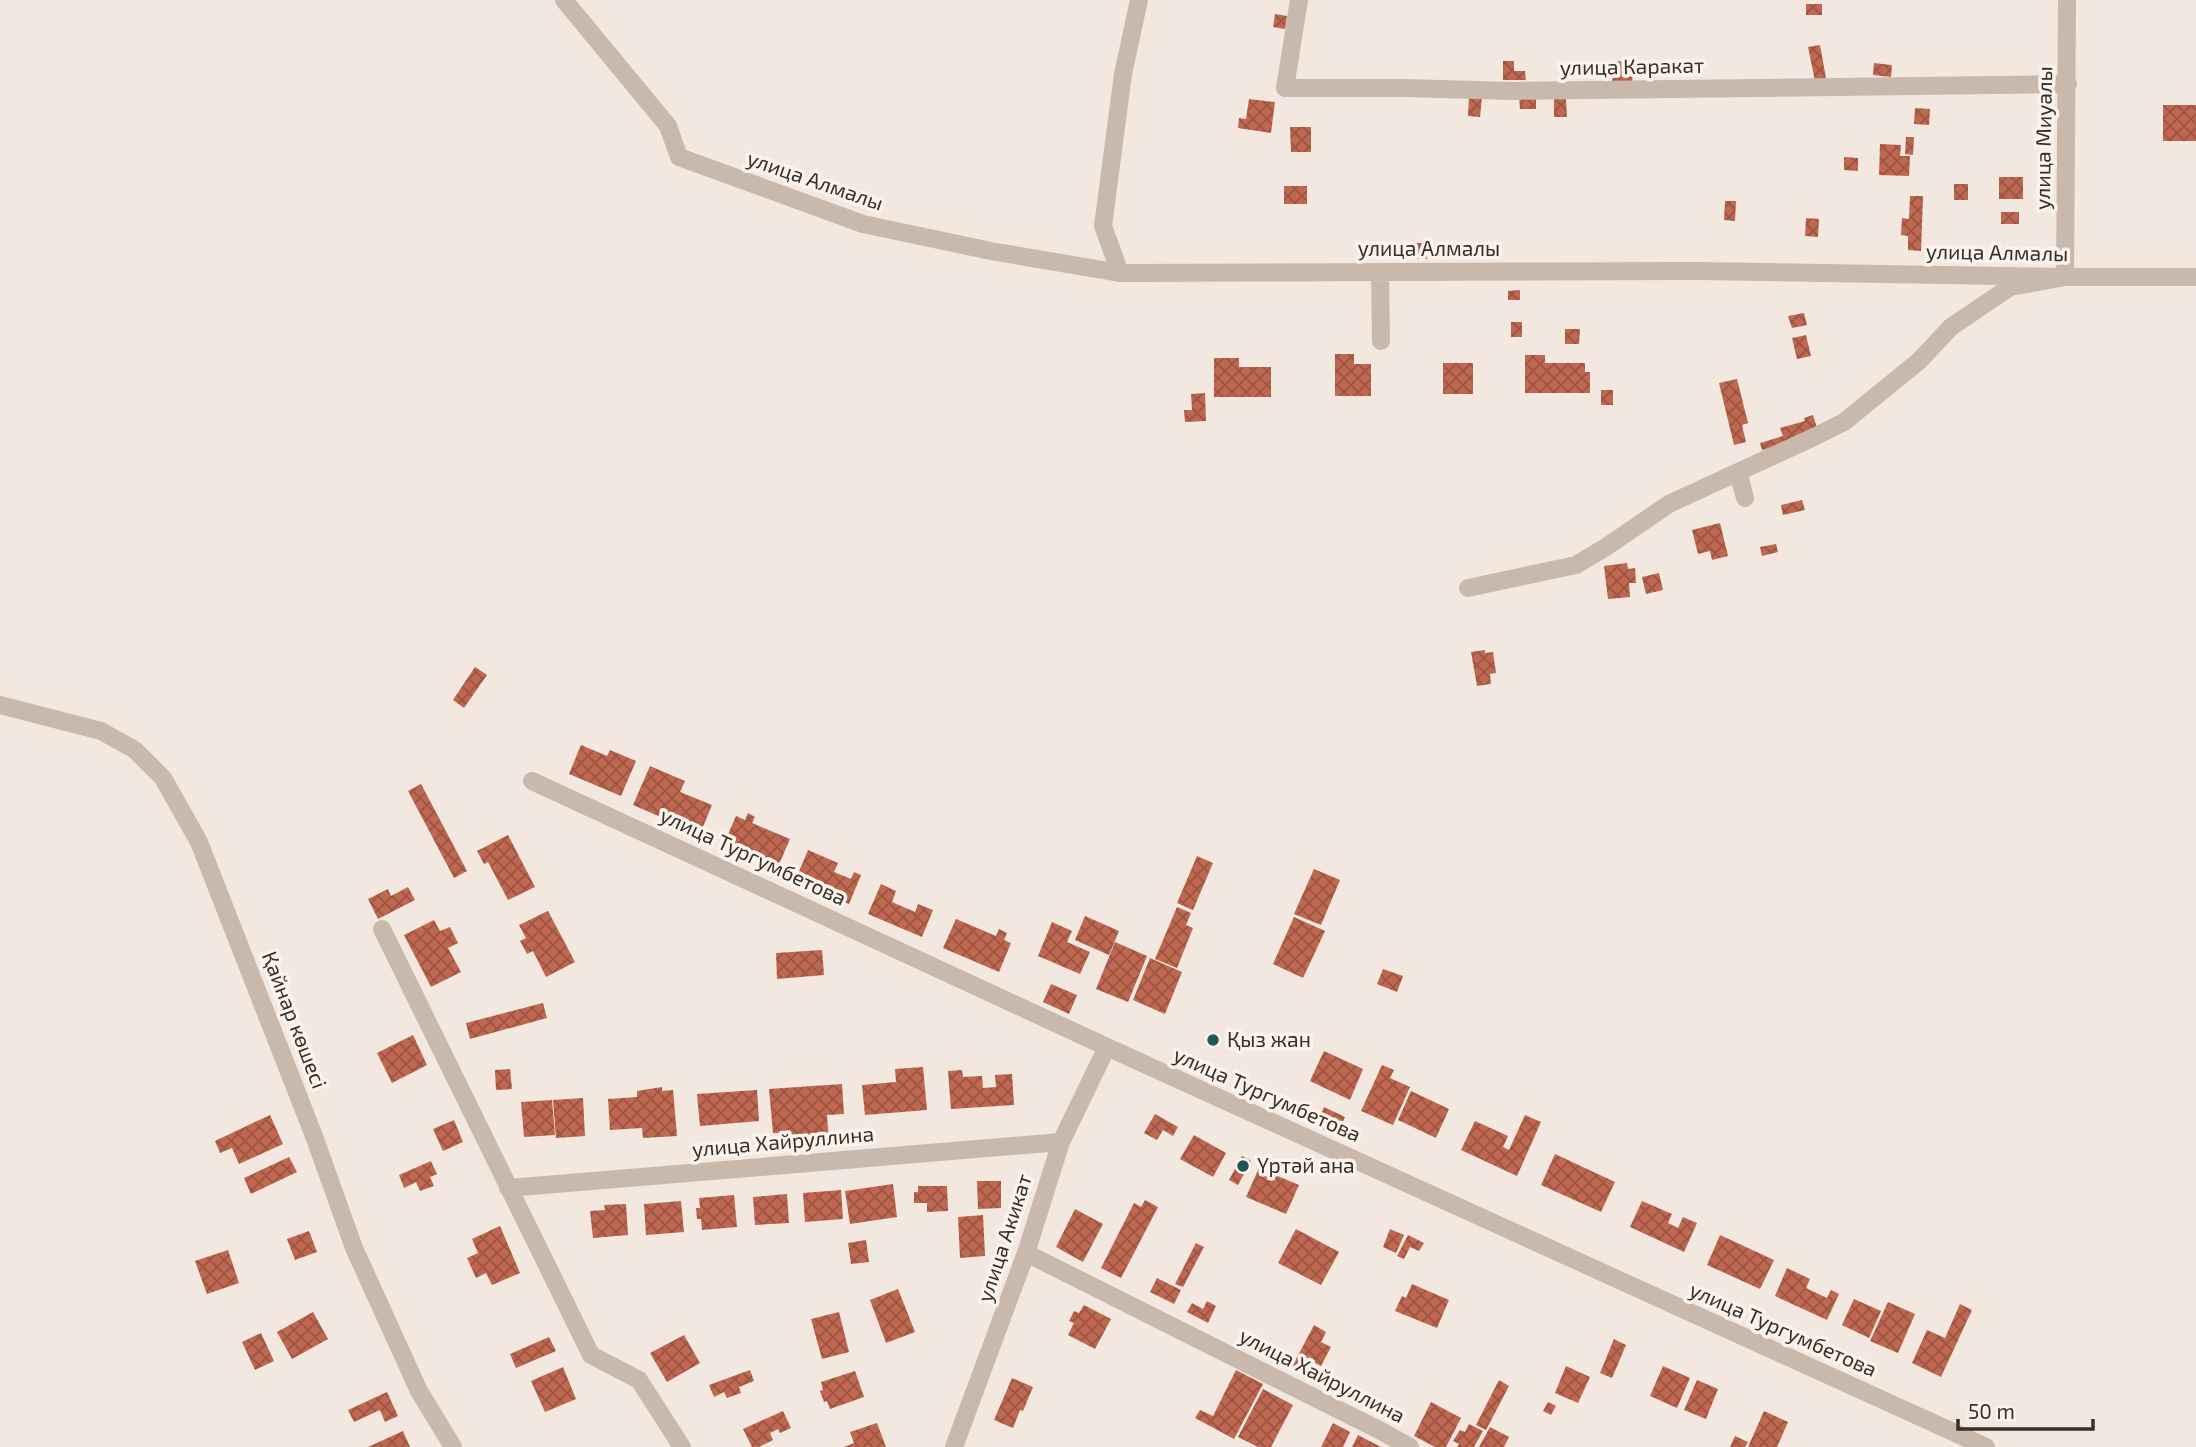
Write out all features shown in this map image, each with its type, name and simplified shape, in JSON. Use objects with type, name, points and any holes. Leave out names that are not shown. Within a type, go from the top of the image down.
[{"type":"street","name":"улица Алмалы","points":[[564,0],[668,126],[679,157],[863,224],[991,251],[1120,273],[1699,271],[2196,277]]},
{"type":"street","points":[[1120,273],[1103,226],[1123,74],[1139,0]]},
{"type":"street","name":"улица Каракат","points":[[1299,0],[1285,88],[1513,91],[2068,84]]},
{"type":"street","name":"улица Миуалы","points":[[2065,277],[2067,0]]},
{"type":"street","points":[[1380,272],[1381,341]]},
{"type":"street","points":[[1468,588],[1576,565],[1669,504],[1844,422],[1919,362],[1951,327],[2010,287],[2065,277]]},
{"type":"street","points":[[1738,472],[1745,498]]},
{"type":"street","name":"Қайнар көшесі","points":[[0,705],[101,731],[135,750],[163,778],[199,842],[223,901],[314,1136],[354,1248],[419,1391],[453,1447]]},
{"type":"street","name":"улица Тургумбетова","points":[[532,781],[1107,1047],[1986,1447]]},
{"type":"street","points":[[382,929],[591,1355],[639,1380],[682,1447]]},
{"type":"street","name":"улица Акикат","points":[[954,1447],[1026,1253],[1061,1142],[1107,1047]]},
{"type":"street","name":"улица Хайруллина","points":[[508,1188],[1061,1142]]},
{"type":"street","name":"улица Хайруллина","points":[[1026,1253],[1410,1447]]},
{"type":"building","points":[[1806,4],[1822,4],[1822,15],[1806,15]]},
{"type":"building","points":[[1275,14],[1287,16],[1285,29],[1273,27]]},
{"type":"building","points":[[1820,45],[1826,78],[1815,81],[1808,47]]},
{"type":"building","points":[[1503,61],[1514,61],[1514,71],[1525,71],[1526,80],[1503,80]]},
{"type":"building","points":[[1613,61],[1633,62],[1632,87],[1612,86]]},
{"type":"building","points":[[1874,63],[1892,65],[1891,77],[1873,75]]},
{"type":"building","points":[[1469,96],[1482,97],[1480,117],[1468,116]]},
{"type":"building","points":[[1519,96],[1536,96],[1536,109],[1520,109]]},
{"type":"building","points":[[1249,99],[1275,102],[1271,133],[1238,128],[1239,118],[1246,119]]},
{"type":"building","points":[[1554,99],[1566,99],[1567,117],[1554,117]]},
{"type":"building","points":[[2163,105],[2196,105],[2196,141],[2163,141]]},
{"type":"building","points":[[1915,108],[1930,109],[1929,125],[1914,124]]},
{"type":"building","points":[[1290,127],[1311,127],[1311,152],[1291,152]]},
{"type":"building","points":[[1906,137],[1914,137],[1913,155],[1905,154]]},
{"type":"building","points":[[1880,144],[1901,145],[1900,156],[1910,156],[1909,176],[1879,175]]},
{"type":"building","points":[[1844,157],[1858,158],[1858,171],[1844,170]]},
{"type":"building","points":[[1999,177],[2023,177],[2023,199],[1999,199]]},
{"type":"building","points":[[1954,184],[1968,184],[1968,200],[1954,200]]},
{"type":"building","points":[[1284,186],[1307,186],[1307,204],[1284,204]]},
{"type":"building","points":[[1910,196],[1923,196],[1921,251],[1908,250],[1908,236],[1901,235],[1902,218],[1909,219]]},
{"type":"building","points":[[1725,201],[1736,201],[1735,221],[1724,220]]},
{"type":"building","points":[[2001,212],[2019,212],[2019,224],[2001,224]]},
{"type":"building","points":[[1806,218],[1819,219],[1818,237],[1805,236]]},
{"type":"building","points":[[1411,243],[1427,243],[1427,259],[1410,259]]},
{"type":"building","points":[[1520,290],[1520,300],[1508,300],[1508,291]]},
{"type":"building","points":[[1804,313],[1807,325],[1792,328],[1788,316]]},
{"type":"building","points":[[1511,322],[1522,322],[1522,337],[1511,337]]},
{"type":"building","points":[[1565,329],[1580,329],[1579,344],[1565,344]]},
{"type":"building","points":[[1806,335],[1811,356],[1797,359],[1792,338]]},
{"type":"building","points":[[1335,354],[1354,354],[1354,364],[1371,364],[1371,396],[1335,396]]},
{"type":"building","points":[[1525,355],[1545,355],[1545,363],[1585,363],[1585,372],[1590,372],[1590,393],[1525,393]]},
{"type":"building","points":[[1214,358],[1239,358],[1239,367],[1271,367],[1271,397],[1214,397]]},
{"type":"building","points":[[1443,363],[1473,363],[1473,394],[1443,394]]},
{"type":"building","points":[[1737,379],[1748,423],[1742,425],[1746,442],[1734,445],[1719,383]]},
{"type":"building","points":[[1601,390],[1613,390],[1613,405],[1601,405]]},
{"type":"building","points":[[1205,393],[1206,421],[1185,422],[1184,410],[1192,410],[1191,394]]},
{"type":"building","points":[[1813,415],[1819,434],[1762,450],[1760,443],[1783,436],[1780,428],[1805,421],[1804,418]]},
{"type":"building","points":[[1802,500],[1805,510],[1783,515],[1781,505]]},
{"type":"building","points":[[1720,523],[1728,556],[1712,560],[1710,551],[1698,554],[1692,530]]},
{"type":"building","points":[[1776,544],[1778,552],[1762,556],[1760,547]]},
{"type":"building","points":[[1627,563],[1628,569],[1635,568],[1636,583],[1629,583],[1630,597],[1608,599],[1604,566]]},
{"type":"building","points":[[1659,573],[1663,590],[1646,594],[1642,577]]},
{"type":"building","points":[[1485,650],[1485,653],[1493,652],[1496,673],[1490,674],[1491,684],[1477,686],[1471,652]]},
{"type":"building","points":[[475,667],[487,675],[464,708],[453,700]]},
{"type":"building","points":[[581,745],[607,756],[610,750],[636,761],[621,796],[569,774]]},
{"type":"building","points":[[650,766],[685,781],[680,792],[712,805],[700,834],[633,805]]},
{"type":"building","points":[[421,784],[467,871],[454,878],[408,791]]},
{"type":"building","points":[[748,813],[755,817],[752,823],[790,839],[777,869],[723,846],[736,816],[745,820]]},
{"type":"building","points":[[508,835],[535,887],[508,900],[488,862],[484,864],[477,851]]},
{"type":"building","points":[[808,850],[838,863],[834,872],[851,879],[854,872],[861,875],[849,904],[795,881]]},
{"type":"building","points":[[1197,856],[1213,863],[1193,910],[1177,903]]},
{"type":"building","points":[[1314,869],[1340,880],[1321,925],[1294,914]]},
{"type":"building","points":[[881,884],[896,891],[892,902],[915,912],[918,904],[933,910],[922,937],[868,914]]},
{"type":"building","points":[[408,887],[415,900],[378,919],[368,899],[388,889],[391,896]]},
{"type":"building","points":[[1177,907],[1191,913],[1186,925],[1193,928],[1177,968],[1155,959]]},
{"type":"building","points":[[548,911],[575,962],[546,977],[533,951],[527,954],[520,941],[526,938],[519,925]]},
{"type":"building","points":[[1085,916],[1119,931],[1109,955],[1075,940]]},
{"type":"building","points":[[1294,917],[1325,931],[1303,978],[1273,964]]},
{"type":"building","points":[[956,919],[996,936],[999,929],[1007,933],[1004,940],[1011,943],[999,972],[943,948]]},
{"type":"building","points":[[434,920],[440,931],[450,927],[458,943],[448,948],[461,972],[431,987],[404,935]]},
{"type":"building","points":[[1052,922],[1072,931],[1067,942],[1090,952],[1080,974],[1038,956]]},
{"type":"building","points":[[1115,942],[1147,956],[1128,1002],[1096,989]]},
{"type":"building","points":[[822,950],[824,975],[777,979],[776,953]]},
{"type":"building","points":[[1150,958],[1182,972],[1165,1014],[1133,1000]]},
{"type":"building","points":[[1383,969],[1403,976],[1397,992],[1377,984]]},
{"type":"building","points":[[1051,984],[1077,995],[1069,1014],[1043,1002]]},
{"type":"building","points":[[543,1003],[547,1018],[470,1039],[466,1023]]},
{"type":"building","points":[[413,1035],[427,1065],[392,1083],[377,1053]]},
{"type":"building","points":[[1324,1051],[1363,1069],[1350,1100],[1310,1081]]},
{"type":"building","points":[[1382,1065],[1394,1070],[1390,1078],[1410,1087],[1393,1125],[1361,1111]]},
{"type":"building","points":[[923,1067],[927,1110],[865,1115],[862,1085],[896,1082],[895,1069]]},
{"type":"building","points":[[510,1069],[512,1089],[496,1090],[495,1070]]},
{"type":"building","points":[[962,1070],[963,1077],[982,1076],[983,1088],[996,1087],[995,1075],[1012,1074],[1014,1105],[951,1109],[948,1071]]},
{"type":"building","points":[[842,1084],[844,1114],[827,1115],[829,1143],[786,1146],[785,1133],[773,1133],[769,1089]]},
{"type":"building","points":[[662,1087],[662,1091],[673,1090],[677,1136],[643,1138],[642,1128],[610,1130],[608,1099],[637,1097],[637,1091]]},
{"type":"building","points":[[757,1090],[759,1121],[700,1126],[697,1094]]},
{"type":"building","points":[[1411,1091],[1449,1109],[1436,1138],[1398,1120]]},
{"type":"building","points":[[583,1098],[585,1136],[556,1138],[553,1100]]},
{"type":"building","points":[[552,1100],[555,1135],[524,1137],[521,1102]]},
{"type":"building","points":[[1324,1107],[1345,1117],[1336,1136],[1316,1126]]},
{"type":"building","points":[[1155,1114],[1178,1127],[1173,1136],[1163,1130],[1157,1140],[1144,1133]]},
{"type":"building","points":[[270,1115],[283,1144],[239,1164],[232,1148],[220,1153],[215,1141]]},
{"type":"building","points":[[1525,1115],[1541,1122],[1517,1176],[1461,1150],[1475,1121],[1508,1136],[1503,1147],[1509,1150]]},
{"type":"building","points":[[454,1120],[463,1142],[443,1151],[433,1129]]},
{"type":"building","points":[[1194,1135],[1226,1153],[1213,1177],[1180,1159]]},
{"type":"building","points":[[1555,1154],[1615,1182],[1601,1212],[1541,1185]]},
{"type":"building","points":[[1242,1156],[1251,1161],[1238,1185],[1229,1180]]},
{"type":"building","points":[[289,1157],[297,1172],[251,1194],[244,1178]]},
{"type":"building","points":[[431,1161],[437,1174],[430,1177],[434,1186],[420,1191],[416,1182],[404,1188],[399,1175]]},
{"type":"building","points":[[1259,1168],[1299,1185],[1286,1214],[1246,1197]]},
{"type":"building","points":[[977,1181],[1001,1181],[1001,1208],[978,1209]]},
{"type":"building","points":[[893,1184],[897,1217],[850,1224],[845,1191]]},
{"type":"building","points":[[918,1186],[947,1186],[948,1211],[927,1212],[927,1203],[914,1203],[914,1192],[918,1192]]},
{"type":"building","points":[[841,1190],[843,1219],[805,1222],[803,1193]]},
{"type":"building","points":[[787,1194],[789,1223],[755,1225],[753,1197]]},
{"type":"building","points":[[734,1195],[737,1227],[702,1230],[701,1219],[697,1219],[699,1198]]},
{"type":"building","points":[[1145,1200],[1158,1207],[1121,1278],[1101,1268],[1134,1203],[1141,1207]]},
{"type":"building","points":[[681,1201],[684,1232],[646,1235],[644,1204]]},
{"type":"building","points":[[1642,1201],[1672,1214],[1668,1223],[1678,1228],[1683,1217],[1697,1223],[1684,1252],[1630,1227]]},
{"type":"building","points":[[626,1204],[628,1235],[593,1238],[590,1211],[605,1210],[604,1205]]},
{"type":"building","points":[[1075,1209],[1103,1224],[1083,1262],[1056,1247]]},
{"type":"building","points":[[983,1215],[985,1256],[960,1258],[958,1217]]},
{"type":"building","points":[[500,1226],[520,1273],[492,1285],[486,1273],[476,1278],[467,1258],[478,1253],[472,1239]]},
{"type":"building","points":[[1296,1229],[1339,1252],[1321,1285],[1278,1263]]},
{"type":"building","points":[[1390,1229],[1404,1235],[1396,1253],[1383,1247]]},
{"type":"building","points":[[309,1231],[317,1252],[295,1260],[287,1239]]},
{"type":"building","points":[[1408,1235],[1424,1243],[1419,1251],[1410,1247],[1404,1259],[1397,1256]]},
{"type":"building","points":[[1720,1235],[1774,1260],[1760,1289],[1707,1265]]},
{"type":"building","points":[[866,1240],[869,1262],[851,1264],[848,1243]]},
{"type":"building","points":[[1196,1243],[1204,1247],[1183,1287],[1175,1284]]},
{"type":"building","points":[[228,1250],[239,1283],[207,1294],[195,1261]]},
{"type":"building","points":[[1787,1268],[1810,1279],[1806,1288],[1827,1298],[1831,1290],[1839,1294],[1827,1320],[1775,1296]]},
{"type":"building","points":[[1157,1278],[1181,1290],[1174,1304],[1150,1292]]},
{"type":"building","points":[[1412,1284],[1449,1300],[1437,1328],[1395,1311],[1402,1296],[1406,1298]]},
{"type":"building","points":[[898,1289],[915,1332],[886,1343],[870,1300]]},
{"type":"building","points":[[1854,1299],[1881,1311],[1869,1338],[1842,1325]]},
{"type":"building","points":[[1207,1301],[1216,1306],[1208,1323],[1187,1312],[1192,1303],[1203,1309]]},
{"type":"building","points":[[1888,1302],[1915,1314],[1898,1353],[1870,1341]]},
{"type":"building","points":[[1960,1304],[1972,1310],[1941,1377],[1912,1363],[1927,1330],[1945,1338]]},
{"type":"building","points":[[1084,1305],[1111,1319],[1095,1349],[1068,1335],[1074,1323],[1069,1321],[1074,1311],[1079,1313]]},
{"type":"building","points":[[313,1312],[328,1339],[292,1359],[277,1332]]},
{"type":"building","points":[[839,1312],[849,1352],[822,1359],[811,1319]]},
{"type":"building","points":[[1314,1325],[1326,1332],[1321,1342],[1331,1347],[1321,1366],[1313,1362],[1306,1374],[1292,1367]]},
{"type":"building","points":[[261,1333],[274,1361],[255,1370],[242,1342]]},
{"type":"building","points":[[684,1335],[700,1363],[667,1382],[650,1353]]},
{"type":"building","points":[[549,1337],[556,1351],[516,1368],[510,1354]]},
{"type":"building","points":[[1614,1339],[1626,1345],[1612,1378],[1600,1373]]},
{"type":"building","points":[[1566,1366],[1590,1377],[1578,1403],[1555,1393]]},
{"type":"building","points":[[1663,1366],[1690,1378],[1677,1408],[1650,1396]]},
{"type":"building","points":[[563,1367],[576,1399],[545,1412],[531,1381]]},
{"type":"building","points":[[750,1370],[754,1381],[739,1387],[741,1393],[727,1398],[724,1392],[714,1397],[709,1385]]},
{"type":"building","points":[[1236,1370],[1263,1384],[1234,1439],[1195,1418],[1200,1410],[1213,1416]]},
{"type":"building","points":[[855,1371],[864,1397],[830,1409],[820,1391],[823,1390],[821,1382]]},
{"type":"building","points":[[1012,1378],[1033,1387],[1013,1428],[994,1420]]},
{"type":"building","points":[[1499,1380],[1509,1386],[1486,1430],[1476,1425]]},
{"type":"building","points":[[1697,1380],[1718,1389],[1706,1419],[1684,1410]]},
{"type":"building","points":[[1263,1389],[1293,1405],[1271,1447],[1258,1447],[1238,1437]]},
{"type":"building","points":[[387,1392],[398,1416],[385,1422],[380,1410],[354,1422],[348,1410]]},
{"type":"building","points":[[1431,1402],[1461,1418],[1446,1447],[1435,1447],[1414,1436]]},
{"type":"building","points":[[1548,1402],[1556,1406],[1551,1415],[1543,1411]]},
{"type":"building","points":[[783,1411],[791,1428],[780,1433],[778,1429],[770,1433],[773,1440],[759,1447],[752,1447],[743,1429]]},
{"type":"building","points":[[1764,1411],[1788,1422],[1777,1447],[1748,1447]]},
{"type":"building","points":[[877,1423],[886,1447],[844,1447],[854,1443],[850,1432]]},
{"type":"building","points":[[1333,1423],[1350,1432],[1343,1447],[1321,1447]]},
{"type":"building","points":[[1469,1424],[1483,1431],[1474,1447],[1457,1447],[1459,1444],[1453,1441],[1460,1430],[1465,1432]]},
{"type":"building","points":[[1490,1427],[1509,1437],[1504,1447],[1479,1447]]},
{"type":"building","points":[[403,1431],[410,1447],[368,1447]]},
{"type":"building","points":[[1358,1435],[1381,1447],[1352,1447]]},
{"type":"building","points":[[1735,1436],[1748,1442],[1745,1447],[1730,1447]]},
{"type":"place","name":"Қыз жан","points":[[1213,1040]]},
{"type":"place","name":"Үртәй ана","points":[[1243,1166]]}]
